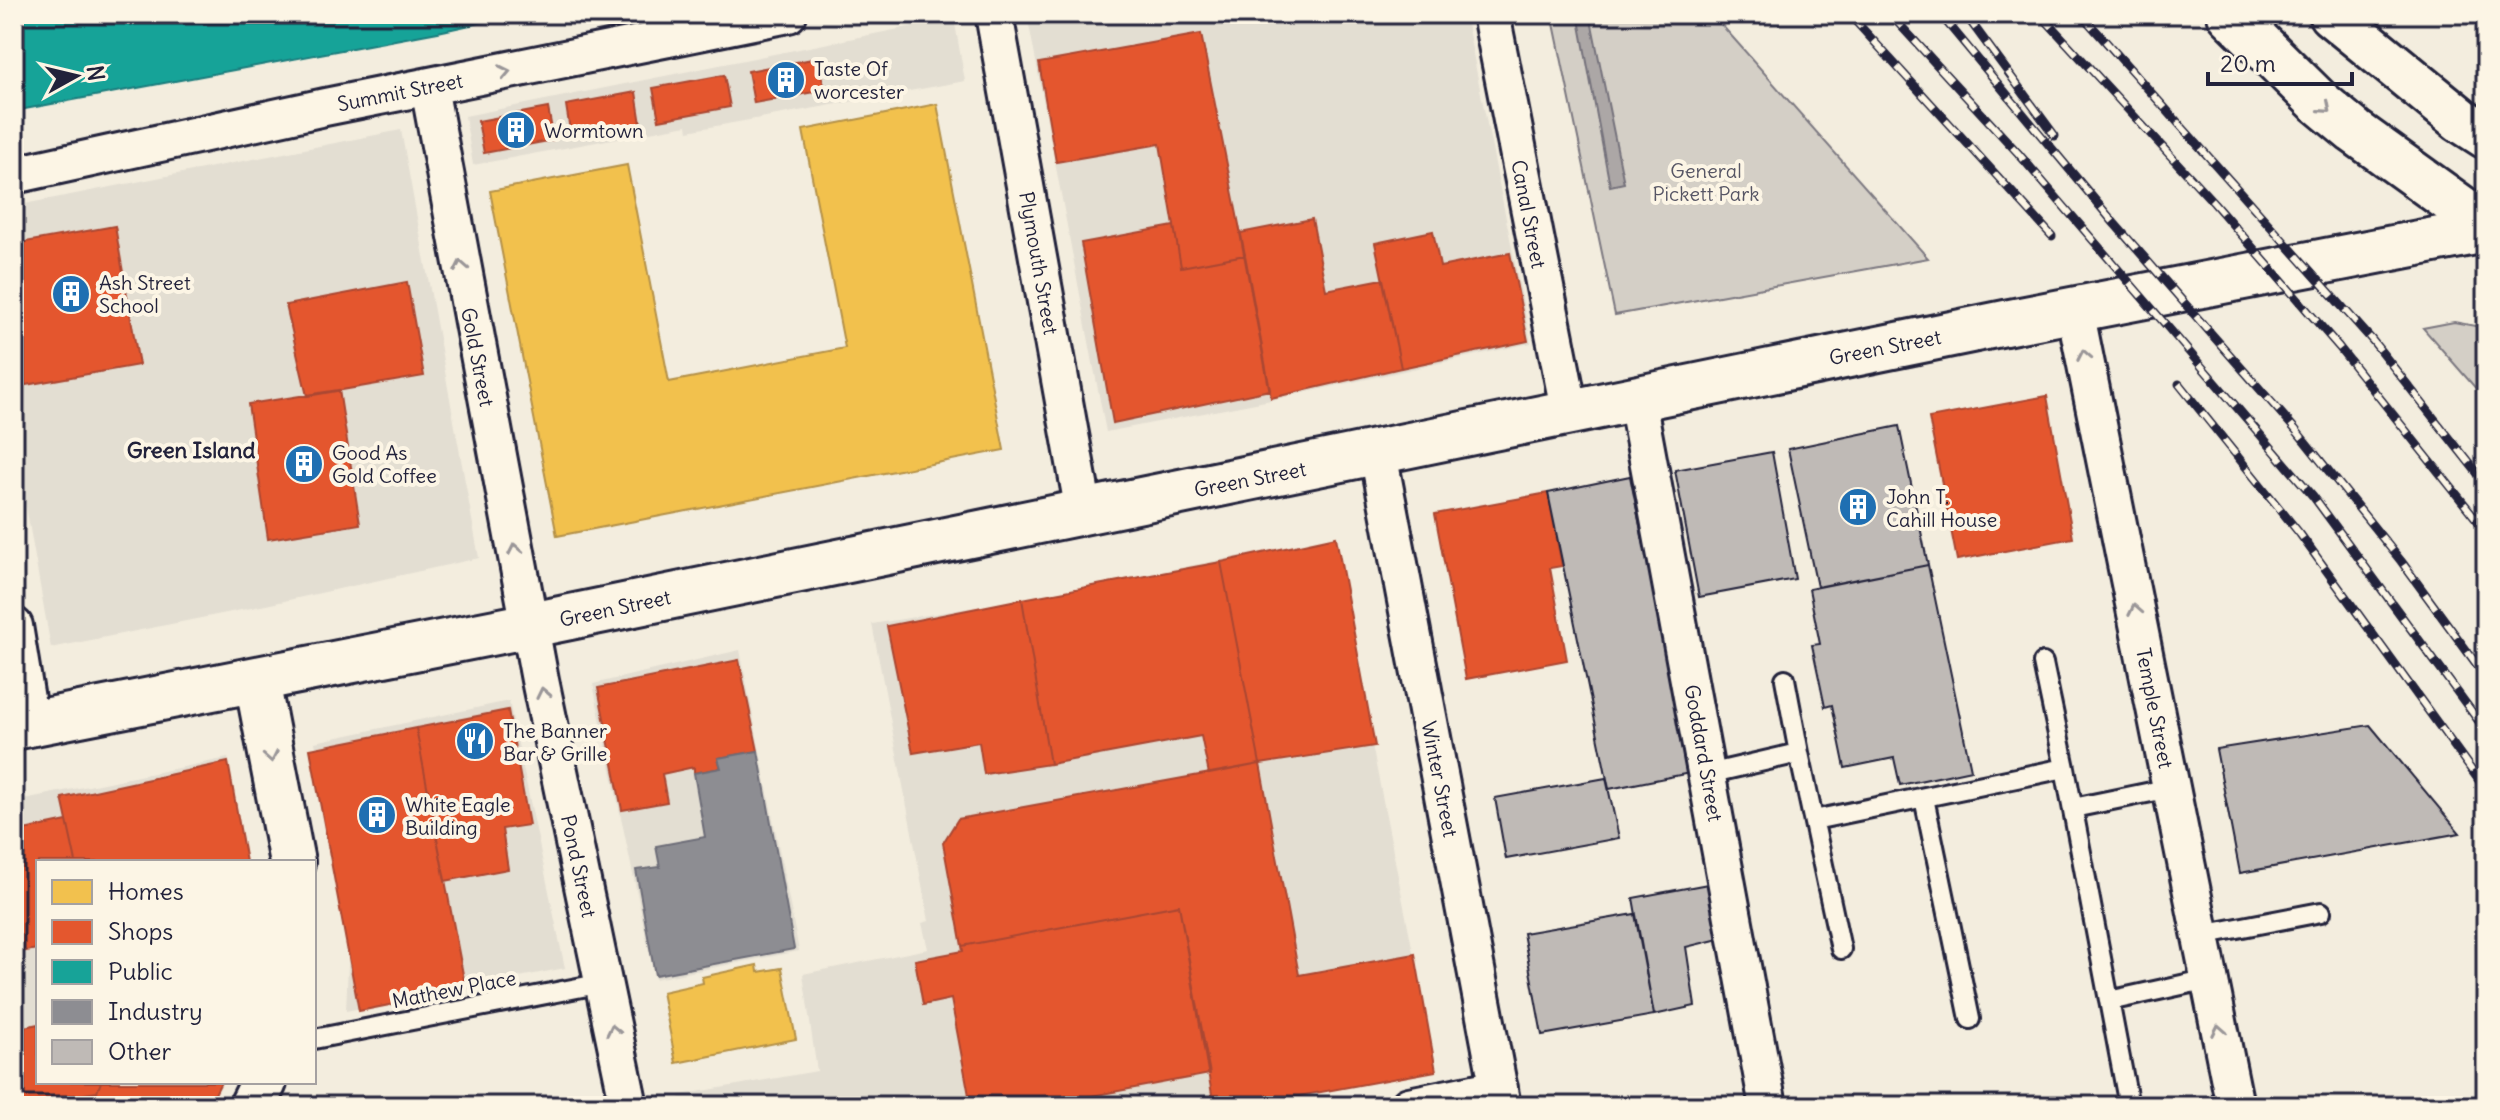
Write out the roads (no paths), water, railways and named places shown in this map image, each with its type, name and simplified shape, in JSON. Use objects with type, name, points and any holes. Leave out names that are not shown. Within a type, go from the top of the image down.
[{"type":"main road","points":[[2230,14],[2309,92],[2354,131],[2486,228]]},
{"type":"main road","points":[[2331,14],[2461,120],[2486,136]]},
{"type":"main road","name":"Green Street","points":[[22,726],[257,681],[2486,228]]},
{"type":"main road","points":[[257,681],[292,860]]},
{"type":"main road","points":[[252,1106],[263,1084]]},
{"type":"street","name":"Summit Street","points":[[14,175],[788,14]]},
{"type":"street","name":"Plymouth Street","points":[[994,14],[1084,512]]},
{"type":"street","name":"Canal Street","points":[[1491,14],[1570,414]]},
{"type":"street","name":"Gold Street","points":[[429,87],[531,625]]},
{"type":"street","name":"Temple Street","points":[[2075,310],[2235,1106]]},
{"type":"street","name":"Goddard Street","points":[[1637,400],[1768,1106]]},
{"type":"street","name":"Winter Street","points":[[1378,453],[1500,1097]]},
{"type":"street","name":"Pond Street","points":[[531,625],[629,1106]]},
{"type":"street","points":[[14,626],[22,726]]},
{"type":"street","points":[[1409,1106],[1500,1097]]},
{"type":"lane","points":[[2043,663],[2129,1106]]},
{"type":"lane","points":[[1785,679],[1841,949]]},
{"type":"lane","points":[[1708,774],[1799,753]]},
{"type":"lane","points":[[1814,820],[2065,768]]},
{"type":"lane","points":[[2073,808],[2171,788]]},
{"type":"lane","points":[[1924,798],[1970,1019]]},
{"type":"lane","points":[[2201,935],[2321,912]]},
{"type":"lane","points":[[2109,1001],[2209,979]]},
{"type":"lane","name":"Mathew Place","points":[[316,1039],[603,983]]},
{"type":"railway","points":[[1849,14],[2052,236]]},
{"type":"railway","points":[[1890,14],[2018,153],[2313,496],[2486,731]]},
{"type":"railway","points":[[1940,14],[2114,223],[2295,429],[2401,561],[2486,677]]},
{"type":"railway","points":[[1965,14],[2055,136]]},
{"type":"railway","points":[[2040,14],[2214,203],[2339,347],[2486,531]]},
{"type":"railway","points":[[2081,14],[2372,340],[2486,484]]},
{"type":"railway","points":[[2179,384],[2300,534],[2486,790]]},
{"type":"place","name":"Taste Of worcester","points":[[786,80]]},
{"type":"place","name":"Wormtown","points":[[516,130]]},
{"type":"place","name":"Ash Street School","points":[[71,294]]},
{"type":"place","name":"Good As Gold Coffee","points":[[304,464]]},
{"type":"place","name":"John T. Cahill House","points":[[1858,507]]},
{"type":"place","name":"The Banner Bar & Grille","points":[[475,741]]},
{"type":"place","name":"White Eagle Building","points":[[377,815]]},
{"type":"district","name":"Green Island","points":[[191,450]]},
{"type":"park label","name":"General Pickett Park","points":[[1706,182]]}]
